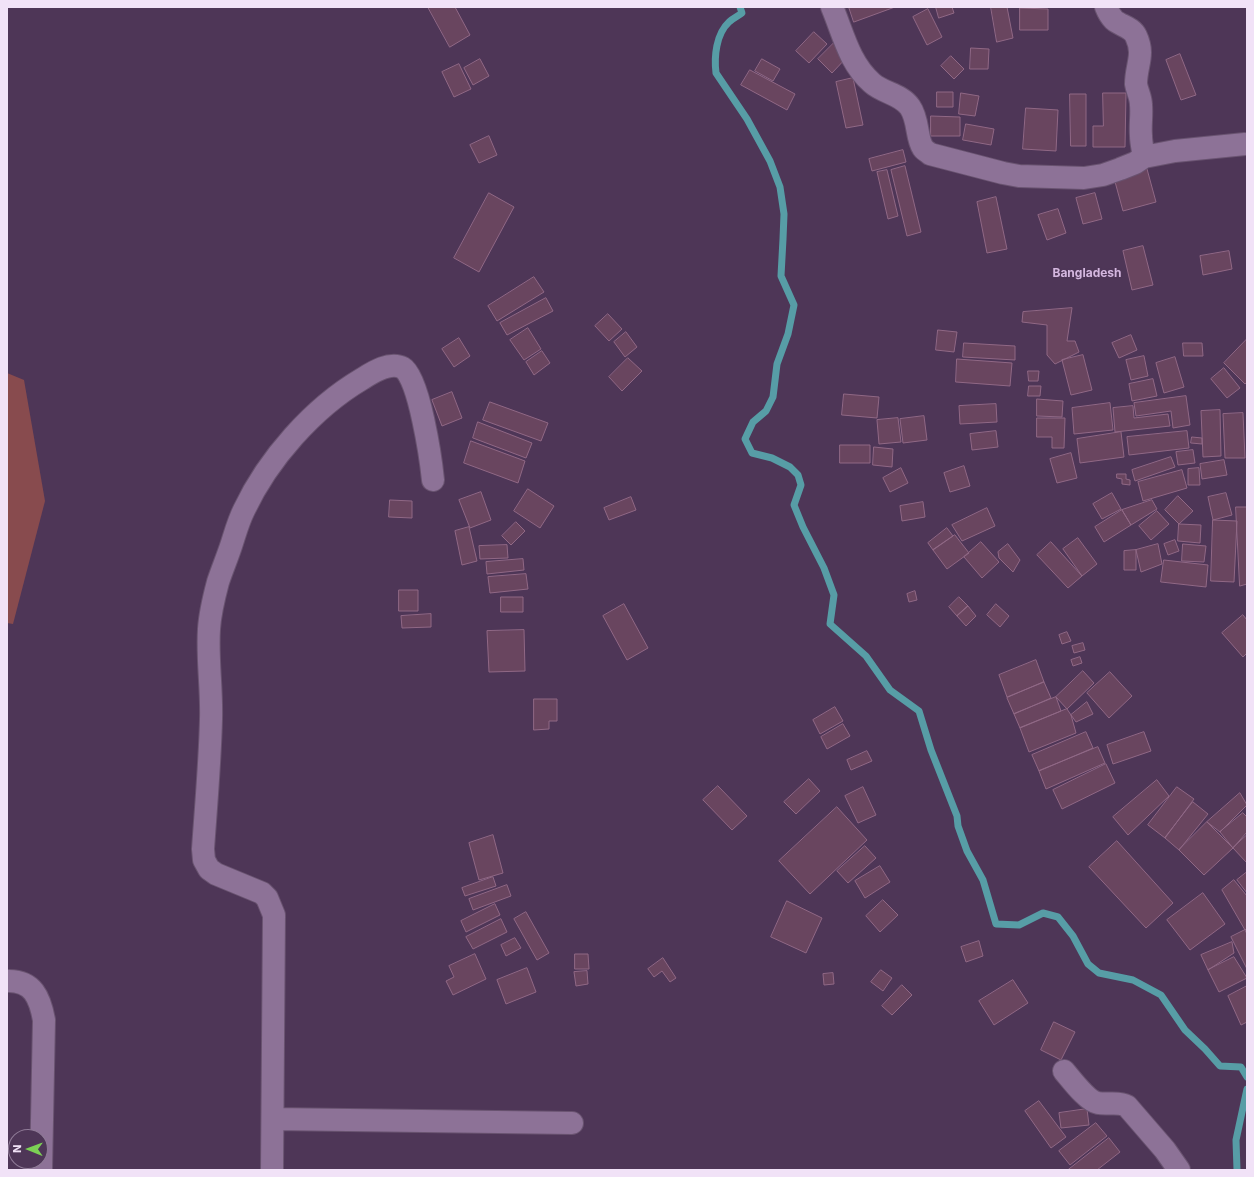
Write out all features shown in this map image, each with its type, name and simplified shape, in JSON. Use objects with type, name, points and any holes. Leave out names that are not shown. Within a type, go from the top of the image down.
[{"type":"street","points":[[832,7],[843,38],[854,61],[872,83],[902,99],[909,106],[914,114],[923,149],[930,154],[1019,176],[1084,178],[1103,175],[1134,163],[1144,157],[1175,151],[1245,144]]},
{"type":"street","points":[[1106,7],[1110,16],[1115,21],[1133,31],[1140,47],[1140,58],[1136,76],[1137,89],[1141,99],[1141,135],[1144,157]]},
{"type":"street","points":[[272,1170],[274,915],[267,898],[262,893],[216,874],[209,869],[204,860],[203,849],[212,718],[208,646],[212,607],[219,580],[243,511],[266,472],[302,426],[346,388],[372,372],[394,366],[402,367],[407,371],[412,379],[427,436],[433,480]]},
{"type":"street","points":[[7,981],[15,981],[24,984],[36,994],[40,1001],[44,1020],[41,1170]]},
{"type":"street","points":[[1064,1071],[1091,1100],[1096,1103],[1120,1103],[1127,1106],[1166,1150],[1179,1170]]},
{"type":"street","points":[[273,1119],[572,1122]]},
{"type":"shaded area","points":[[7,373],[24,380],[45,501],[13,624],[7,623]]},
{"type":"building","points":[[428,7],[455,7],[470,35],[450,47]]},
{"type":"building","points":[[849,7],[895,7],[854,22]]},
{"type":"building","points":[[936,7],[952,7],[954,13],[939,18]]},
{"type":"building","points":[[991,7],[1007,7],[1013,38],[997,42]]},
{"type":"building","points":[[1020,8],[1048,9],[1048,30],[1020,30]]},
{"type":"building","points":[[928,9],[942,37],[927,45],[913,17]]},
{"type":"building","points":[[814,32],[827,44],[809,63],[796,51]]},
{"type":"building","points":[[835,42],[848,56],[832,73],[818,59]]},
{"type":"building","points":[[971,48],[989,49],[988,69],[970,69]]},
{"type":"building","points":[[1180,54],[1196,95],[1181,100],[1166,60]]},
{"type":"building","points":[[951,56],[964,69],[954,79],[941,66]]},
{"type":"building","points":[[480,59],[489,76],[473,85],[464,68]]},
{"type":"building","points":[[762,59],[780,69],[773,81],[755,71]]},
{"type":"building","points":[[459,64],[471,89],[454,97],[442,72]]},
{"type":"building","points":[[750,70],[795,94],[787,110],[741,85]]},
{"type":"building","points":[[853,78],[863,125],[846,128],[836,82]]},
{"type":"building","points":[[937,92],[953,92],[953,107],[937,107]]},
{"type":"building","points":[[961,93],[979,96],[975,116],[959,114]]},
{"type":"building","points":[[1103,93],[1126,93],[1125,147],[1093,147],[1093,126],[1103,126]]},
{"type":"building","points":[[1070,94],[1086,94],[1086,146],[1071,146]]},
{"type":"building","points":[[1026,108],[1058,110],[1056,151],[1023,149]]},
{"type":"building","points":[[931,116],[960,117],[960,136],[931,136]]},
{"type":"building","points":[[966,124],[994,129],[991,145],[963,140]]},
{"type":"building","points":[[489,136],[497,155],[479,163],[470,145]]},
{"type":"building","points":[[903,150],[906,162],[872,171],[869,159]]},
{"type":"building","points":[[905,166],[921,232],[907,236],[891,170]]},
{"type":"building","points":[[1147,169],[1156,202],[1123,211],[1114,178]]},
{"type":"building","points":[[887,170],[898,216],[888,219],[877,172]]},
{"type":"building","points":[[489,193],[514,207],[479,272],[454,258]]},
{"type":"building","points":[[1095,193],[1102,219],[1083,224],[1076,198]]},
{"type":"building","points":[[996,197],[1007,249],[987,253],[977,202]]},
{"type":"building","points":[[1058,209],[1066,233],[1047,240],[1038,215]]},
{"type":"building","points":[[1143,246],[1153,285],[1132,290],[1123,251]]},
{"type":"building","points":[[1229,251],[1232,269],[1203,275],[1200,256]]},
{"type":"building","points":[[534,277],[544,292],[497,321],[488,306]]},
{"type":"building","points":[[546,298],[553,311],[507,335],[500,323]]},
{"type":"building","points":[[1072,308],[1067,341],[1075,341],[1079,352],[1055,364],[1047,355],[1047,325],[1022,322],[1023,312]]},
{"type":"building","points":[[608,314],[622,329],[609,341],[595,326]]},
{"type":"building","points":[[528,328],[541,349],[524,360],[510,340]]},
{"type":"building","points":[[938,330],[957,332],[954,352],[936,350]]},
{"type":"building","points":[[626,332],[637,347],[625,357],[614,342]]},
{"type":"building","points":[[1131,335],[1137,350],[1119,358],[1112,343]]},
{"type":"building","points":[[459,338],[470,356],[454,367],[442,349]]},
{"type":"building","points":[[1247,339],[1247,382],[1245,384],[1224,363]]},
{"type":"building","points":[[964,343],[1015,346],[1015,360],[963,357]]},
{"type":"building","points":[[1183,343],[1202,343],[1203,356],[1184,356]]},
{"type":"building","points":[[542,351],[550,363],[534,375],[526,362]]},
{"type":"building","points":[[1083,355],[1092,390],[1071,395],[1062,360]]},
{"type":"building","points":[[1144,356],[1148,376],[1131,380],[1126,360]]},
{"type":"building","points":[[1175,357],[1184,387],[1164,393],[1156,363]]},
{"type":"building","points":[[628,358],[642,371],[622,391],[609,377]]},
{"type":"building","points":[[957,359],[1012,363],[1010,386],[956,382]]},
{"type":"building","points":[[1224,368],[1240,388],[1227,398],[1211,379]]},
{"type":"building","points":[[1028,371],[1039,371],[1038,381],[1029,381]]},
{"type":"building","points":[[1153,379],[1157,396],[1132,401],[1129,384]]},
{"type":"building","points":[[1029,386],[1041,386],[1040,396],[1028,396]]},
{"type":"building","points":[[452,392],[462,418],[442,426],[432,400]]},
{"type":"building","points":[[844,394],[879,397],[877,418],[842,415]]},
{"type":"building","points":[[1186,396],[1190,425],[1173,428],[1171,411],[1136,416],[1134,403]]},
{"type":"building","points":[[1037,399],[1063,401],[1062,417],[1037,416]]},
{"type":"building","points":[[490,402],[548,423],[541,441],[483,420]]},
{"type":"building","points":[[1110,403],[1113,430],[1074,434],[1072,408]]},
{"type":"building","points":[[996,404],[997,422],[960,424],[959,406]]},
{"type":"building","points":[[1133,406],[1134,418],[1168,414],[1170,426],[1115,432],[1113,408]]},
{"type":"building","points":[[1220,410],[1221,456],[1203,457],[1201,411]]},
{"type":"building","points":[[1243,413],[1245,458],[1225,458],[1223,414]]},
{"type":"building","points":[[924,416],[927,440],[903,443],[900,419]]},
{"type":"building","points":[[898,418],[901,442],[879,444],[877,420]]},
{"type":"building","points":[[1037,418],[1065,418],[1064,448],[1052,448],[1052,437],[1037,437]]},
{"type":"building","points":[[478,422],[532,443],[526,458],[473,438]]},
{"type":"building","points":[[996,431],[998,447],[972,450],[970,434]]},
{"type":"building","points":[[1187,431],[1189,448],[1129,455],[1127,437]]},
{"type":"building","points":[[1121,432],[1124,457],[1080,463],[1077,439]]},
{"type":"building","points":[[1192,437],[1202,438],[1202,444],[1191,443]]},
{"type":"building","points":[[471,441],[525,461],[518,483],[464,463]]},
{"type":"building","points":[[840,445],[870,445],[870,463],[840,463]]},
{"type":"building","points":[[874,447],[893,449],[892,467],[873,465]]},
{"type":"building","points":[[1193,450],[1195,463],[1178,465],[1176,452]]},
{"type":"building","points":[[1071,453],[1077,478],[1057,483],[1050,459]]},
{"type":"building","points":[[1171,457],[1175,467],[1135,481],[1132,470]]},
{"type":"building","points":[[1224,460],[1227,475],[1202,479],[1200,464]]},
{"type":"building","points":[[964,466],[970,486],[950,492],[944,473]]},
{"type":"building","points":[[901,468],[908,483],[890,492],[883,478]]},
{"type":"building","points":[[1199,468],[1200,485],[1188,485],[1188,469]]},
{"type":"building","points":[[1182,470],[1187,488],[1143,501],[1138,482]]},
{"type":"building","points":[[1117,474],[1126,474],[1126,479],[1130,480],[1130,485],[1122,484],[1122,479],[1117,478]]},
{"type":"building","points":[[528,489],[554,506],[540,528],[514,511]]},
{"type":"building","points":[[481,492],[491,520],[470,528],[459,500]]},
{"type":"building","points":[[1112,493],[1121,509],[1102,519],[1093,504]]},
{"type":"building","points":[[1226,493],[1232,515],[1213,520],[1208,497]]},
{"type":"building","points":[[1178,496],[1193,511],[1179,524],[1165,510]]},
{"type":"building","points":[[631,497],[636,510],[609,520],[604,508]]},
{"type":"building","points":[[390,500],[412,501],[412,518],[389,517]]},
{"type":"building","points":[[1152,500],[1157,509],[1131,525],[1122,510]]},
{"type":"building","points":[[923,502],[925,517],[902,521],[900,506]]},
{"type":"building","points":[[1236,507],[1247,507],[1247,584],[1240,586]]},
{"type":"building","points":[[987,508],[995,526],[962,541],[952,525]]},
{"type":"building","points":[[1122,510],[1131,525],[1104,542],[1095,527]]},
{"type":"building","points":[[1157,511],[1169,524],[1151,540],[1139,526]]},
{"type":"building","points":[[1213,520],[1237,521],[1234,582],[1211,581]]},
{"type":"building","points":[[516,522],[525,531],[511,545],[502,536]]},
{"type":"building","points":[[1179,524],[1201,525],[1200,543],[1178,541]]},
{"type":"building","points":[[469,527],[477,561],[462,565],[455,531]]},
{"type":"building","points":[[947,528],[953,536],[933,550],[928,543]]},
{"type":"building","points":[[955,535],[969,553],[947,569],[933,550]]},
{"type":"building","points":[[1078,538],[1097,564],[1082,576],[1063,549]]},
{"type":"building","points":[[1175,540],[1179,551],[1168,555],[1164,544]]},
{"type":"building","points":[[981,542],[999,562],[982,578],[964,557]]},
{"type":"building","points":[[1051,542],[1082,576],[1068,588],[1037,555]]},
{"type":"building","points":[[1008,544],[1020,560],[1013,572],[999,558],[998,552]]},
{"type":"building","points":[[1158,544],[1162,564],[1141,572],[1136,550]]},
{"type":"building","points":[[1183,544],[1206,546],[1204,562],[1182,561]]},
{"type":"building","points":[[507,545],[508,558],[480,559],[479,546]]},
{"type":"building","points":[[1136,550],[1136,570],[1124,570],[1124,551]]},
{"type":"building","points":[[523,559],[524,570],[487,574],[486,562]]},
{"type":"building","points":[[1164,560],[1208,565],[1206,587],[1161,582]]},
{"type":"building","points":[[526,574],[528,589],[490,593],[488,577]]},
{"type":"building","points":[[399,590],[418,590],[418,611],[399,611]]},
{"type":"building","points":[[915,591],[917,600],[909,602],[907,594]]},
{"type":"building","points":[[501,597],[523,597],[523,612],[501,612]]},
{"type":"building","points":[[959,597],[968,606],[957,616],[949,607]]},
{"type":"building","points":[[624,604],[648,648],[627,660],[603,616]]},
{"type":"building","points":[[996,604],[1009,616],[1000,627],[987,615]]},
{"type":"building","points":[[968,606],[976,616],[966,626],[957,616]]},
{"type":"building","points":[[431,614],[431,627],[402,628],[401,616]]},
{"type":"building","points":[[1243,615],[1247,620],[1247,653],[1243,657],[1222,633]]},
{"type":"building","points":[[524,630],[525,671],[489,672],[487,631]]},
{"type":"building","points":[[1067,632],[1071,641],[1062,644],[1059,635]]},
{"type":"building","points":[[1083,643],[1085,650],[1074,653],[1072,646]]},
{"type":"building","points":[[1080,657],[1082,663],[1073,666],[1071,660]]},
{"type":"building","points":[[1036,660],[1044,682],[1007,697],[999,675]]},
{"type":"building","points":[[1083,671],[1094,683],[1067,709],[1056,697]]},
{"type":"building","points":[[1110,672],[1132,696],[1109,718],[1087,693]]},
{"type":"building","points":[[1044,682],[1051,698],[1014,714],[1007,698]]},
{"type":"building","points":[[1056,697],[1061,711],[1020,728],[1014,714]]},
{"type":"building","points":[[534,699],[557,699],[557,721],[549,721],[549,729],[534,730]]},
{"type":"building","points":[[1087,702],[1093,714],[1076,722],[1071,715]]},
{"type":"building","points":[[835,707],[843,721],[820,734],[813,720]]},
{"type":"building","points":[[1067,709],[1071,715],[1076,733],[1029,752],[1020,728]]},
{"type":"building","points":[[843,724],[850,736],[827,749],[821,737]]},
{"type":"building","points":[[1086,732],[1093,748],[1039,771],[1032,755]]},
{"type":"building","points":[[1144,732],[1151,751],[1113,764],[1107,745]]},
{"type":"building","points":[[1098,747],[1105,763],[1046,789],[1039,771]]},
{"type":"building","points":[[867,751],[872,761],[851,770],[847,760]]},
{"type":"building","points":[[1106,764],[1115,783],[1062,809],[1053,790]]},
{"type":"building","points":[[809,779],[820,791],[796,814],[784,802]]},
{"type":"building","points":[[1157,780],[1169,796],[1128,835],[1113,817]]},
{"type":"building","points":[[718,786],[747,816],[732,830],[703,800]]},
{"type":"building","points":[[863,787],[876,815],[858,823],[845,796]]},
{"type":"building","points":[[1177,787],[1194,799],[1165,838],[1148,825]]},
{"type":"building","points":[[1240,793],[1247,805],[1220,832],[1207,822]]},
{"type":"building","points":[[1193,802],[1208,814],[1179,850],[1165,838]]},
{"type":"building","points":[[837,807],[867,840],[810,894],[779,861]]},
{"type":"building","points":[[1243,813],[1247,817],[1247,832],[1233,848],[1220,832]]},
{"type":"building","points":[[1207,822],[1233,848],[1204,875],[1179,850]]},
{"type":"building","points":[[493,835],[503,873],[479,880],[469,843]]},
{"type":"building","points":[[1247,835],[1247,861],[1246,862],[1233,848]]},
{"type":"building","points":[[1117,841],[1173,903],[1146,928],[1089,867]]},
{"type":"building","points":[[865,846],[876,858],[848,883],[837,871]]},
{"type":"building","points":[[880,866],[890,882],[865,898],[855,881]]},
{"type":"building","points":[[1247,872],[1247,893],[1237,880]]},
{"type":"building","points":[[493,877],[496,886],[465,896],[462,888]]},
{"type":"building","points":[[1234,880],[1247,896],[1247,928],[1245,930],[1222,890]]},
{"type":"building","points":[[507,885],[511,896],[473,910],[469,899]]},
{"type":"building","points":[[1203,893],[1225,924],[1190,950],[1167,920]]},
{"type":"building","points":[[883,900],[898,915],[880,932],[866,916]]},
{"type":"building","points":[[787,901],[822,918],[806,953],[771,937]]},
{"type":"building","points":[[495,904],[500,915],[466,932],[461,921]]},
{"type":"building","points":[[526,912],[549,953],[537,960],[514,919]]},
{"type":"building","points":[[501,919],[507,932],[473,949],[466,937]]},
{"type":"building","points":[[1245,930],[1247,934],[1247,969],[1231,937]]},
{"type":"building","points":[[515,938],[521,948],[506,956],[501,945]]},
{"type":"building","points":[[979,941],[983,956],[966,962],[961,947]]},
{"type":"building","points":[[1232,942],[1234,953],[1208,970],[1201,955]]},
{"type":"building","points":[[475,954],[486,979],[453,995],[446,981],[454,977],[449,966]]},
{"type":"building","points":[[575,954],[588,954],[589,969],[575,969]]},
{"type":"building","points":[[1234,957],[1247,978],[1219,992],[1208,970]]},
{"type":"building","points":[[663,958],[676,978],[670,982],[662,971],[654,977],[648,969]]},
{"type":"building","points":[[527,968],[536,992],[506,1004],[497,980]]},
{"type":"building","points":[[881,970],[892,978],[883,991],[871,982]]},
{"type":"building","points":[[587,971],[588,984],[576,986],[574,972]]},
{"type":"building","points":[[833,973],[834,984],[824,985],[823,974]]},
{"type":"building","points":[[1013,980],[1028,1003],[994,1025],[979,1001]]},
{"type":"building","points":[[902,985],[912,995],[892,1015],[882,1006]]},
{"type":"building","points":[[1247,986],[1247,1022],[1241,1025],[1228,996]]},
{"type":"building","points":[[1054,1022],[1075,1032],[1061,1060],[1041,1050]]},
{"type":"building","points":[[1039,1101],[1066,1137],[1051,1148],[1025,1111]]},
{"type":"building","points":[[1087,1109],[1089,1125],[1061,1128],[1059,1113]]},
{"type":"building","points":[[1096,1123],[1107,1136],[1070,1165],[1059,1151]]},
{"type":"building","points":[[1109,1138],[1120,1152],[1097,1170],[1068,1170]]},
{"type":"waterway","points":[[740,7],[742,13],[732,19],[721,33],[715,60],[716,73],[747,119],[770,161],[780,187],[784,214],[781,276],[794,305],[788,334],[777,364],[773,397],[766,411],[753,422],[745,439],[752,453],[772,458],[790,467],[798,475],[801,485],[794,505],[803,527],[824,568],[834,595],[830,624],[866,656],[890,690],[919,711],[931,750],[957,816],[958,826],[967,851],[983,880],[996,924],[1019,925],[1043,913],[1058,917],[1073,936],[1088,964],[1099,973],[1133,980],[1161,995],[1185,1030],[1220,1066],[1241,1067],[1247,1077]]},
{"type":"waterway","points":[[1237,1170],[1236,1140],[1247,1089]]},
{"type":"district","name":"Bangladesh","points":[[1087,273]]}]
